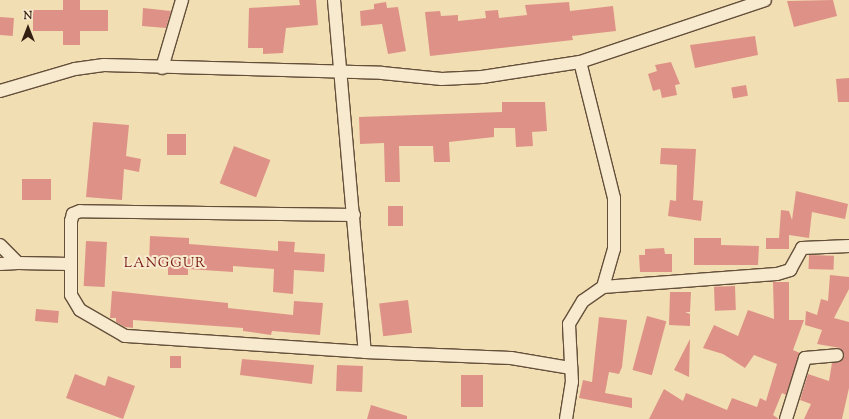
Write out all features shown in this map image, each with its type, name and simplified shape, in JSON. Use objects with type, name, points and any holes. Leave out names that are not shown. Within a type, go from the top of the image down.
[{"type":"street","points":[[162,68],[182,0]]},
{"type":"street","points":[[334,0],[343,72],[365,352]]},
{"type":"street","points":[[0,91],[89,66],[343,72],[461,79],[580,62],[765,0]]},
{"type":"street","points":[[580,62],[614,198],[613,261],[603,287]]},
{"type":"street","points":[[354,215],[80,211],[72,217],[70,264],[76,306],[125,336],[365,352],[511,358],[571,368]]},
{"type":"street","points":[[0,245],[18,263]]},
{"type":"street","points":[[566,419],[571,368],[569,324],[583,301],[603,287],[777,274],[790,270],[802,248],[849,246]]},
{"type":"street","points":[[0,264],[70,264]]},
{"type":"street","points":[[786,419],[805,358],[837,355]]},
{"type":"building","points":[[63,0],[80,0],[80,10],[108,10],[108,31],[80,31],[80,45],[63,45],[63,31],[33,31],[33,10],[63,10]]},
{"type":"building","points":[[299,0],[316,0],[318,25],[286,28],[283,53],[263,54],[263,48],[248,48],[249,8],[300,5]]},
{"type":"building","points":[[833,0],[837,16],[794,27],[787,1]]},
{"type":"building","points":[[386,2],[387,8],[398,7],[406,51],[388,54],[382,24],[361,26],[360,11],[374,9],[374,4]]},
{"type":"building","points":[[569,2],[570,11],[613,6],[616,31],[572,36],[573,40],[430,56],[425,12],[440,11],[441,16],[458,15],[458,21],[486,18],[485,11],[498,10],[499,18],[527,15],[525,5]]},
{"type":"building","points":[[143,8],[171,11],[166,28],[142,26]]},
{"type":"building","points":[[0,17],[14,18],[13,36],[0,35]]},
{"type":"building","points":[[755,36],[758,55],[695,68],[690,45]]},
{"type":"building","points":[[671,62],[680,84],[675,85],[677,95],[662,98],[660,89],[653,91],[648,74],[657,71],[655,65]]},
{"type":"building","points":[[849,78],[849,102],[838,102],[836,79]]},
{"type":"building","points":[[746,85],[748,96],[733,98],[731,88]]},
{"type":"building","points":[[502,102],[545,102],[547,131],[532,132],[533,146],[516,147],[515,128],[494,128],[494,137],[449,142],[450,162],[434,162],[433,146],[399,146],[400,182],[385,182],[384,143],[360,144],[359,117],[502,112]]},
{"type":"building","points":[[93,122],[129,125],[126,156],[141,159],[139,172],[124,169],[122,200],[86,197]]},
{"type":"building","points":[[167,134],[186,134],[186,155],[167,155]]},
{"type":"building","points":[[234,146],[270,160],[256,197],[220,183]]},
{"type":"building","points":[[661,148],[696,149],[693,200],[703,201],[701,221],[668,216],[670,200],[676,201],[677,165],[660,164]]},
{"type":"building","points":[[22,179],[51,179],[51,200],[22,200]]},
{"type":"building","points":[[796,191],[848,204],[845,219],[812,212],[809,238],[789,235],[789,249],[766,249],[766,238],[779,238],[781,210],[789,211],[792,220]]},
{"type":"building","points":[[388,206],[403,206],[403,226],[388,226]]},
{"type":"building","points":[[150,236],[189,238],[189,244],[278,251],[278,241],[295,242],[294,252],[325,254],[324,272],[294,270],[293,294],[273,292],[274,269],[233,266],[233,272],[188,269],[188,275],[168,275],[168,264],[149,263]]},
{"type":"building","points":[[694,238],[721,238],[721,245],[759,246],[758,265],[694,265]]},
{"type":"building","points":[[86,241],[107,242],[105,287],[84,286]]},
{"type":"building","points":[[664,248],[665,254],[672,254],[672,272],[640,272],[639,255],[645,255],[645,249]]},
{"type":"building","points":[[809,255],[834,256],[833,270],[809,269]]},
{"type":"building","points":[[830,275],[849,277],[849,289],[834,318],[849,322],[849,388],[842,419],[804,419],[811,404],[800,400],[808,374],[829,381],[832,363],[844,358],[840,348],[817,344],[822,330],[805,325],[806,311],[817,315],[821,299],[828,301]]},
{"type":"building","points":[[773,282],[789,282],[789,320],[804,320],[793,350],[800,353],[786,395],[782,393],[773,415],[779,419],[649,419],[664,389],[683,401],[686,393],[727,410],[732,398],[757,407],[760,398],[766,401],[777,364],[754,355],[745,368],[723,354],[703,348],[714,325],[738,336],[748,310],[774,319]]},
{"type":"building","points":[[735,286],[736,310],[715,311],[714,287]]},
{"type":"building","points":[[112,291],[228,303],[228,308],[293,315],[294,301],[323,303],[320,335],[272,331],[271,335],[243,331],[243,328],[133,320],[133,328],[125,327],[116,322],[116,318],[110,318]]},
{"type":"building","points":[[670,292],[691,292],[690,312],[685,312],[690,314],[690,326],[669,325]]},
{"type":"building","points":[[408,300],[412,333],[383,336],[379,304]]},
{"type":"building","points":[[36,309],[59,311],[58,323],[35,321]]},
{"type":"building","points":[[647,316],[666,321],[652,375],[633,370]]},
{"type":"building","points":[[599,317],[627,320],[622,367],[619,374],[609,372],[605,393],[632,398],[632,408],[579,398],[583,380],[592,382]]},
{"type":"building","points":[[690,339],[689,377],[674,370]]},
{"type":"building","points":[[170,356],[181,356],[181,368],[170,368]]},
{"type":"building","points":[[242,359],[314,365],[312,384],[240,375]]},
{"type":"building","points":[[337,365],[363,366],[362,392],[336,391]]},
{"type":"building","points":[[75,374],[105,386],[108,376],[135,386],[123,419],[66,398]]},
{"type":"building","points":[[461,375],[483,375],[483,407],[461,407]]},
{"type":"building","points":[[371,405],[407,416],[407,419],[367,419]]},
{"type":"district","name":"LANGGUR","points":[[165,264]]}]
